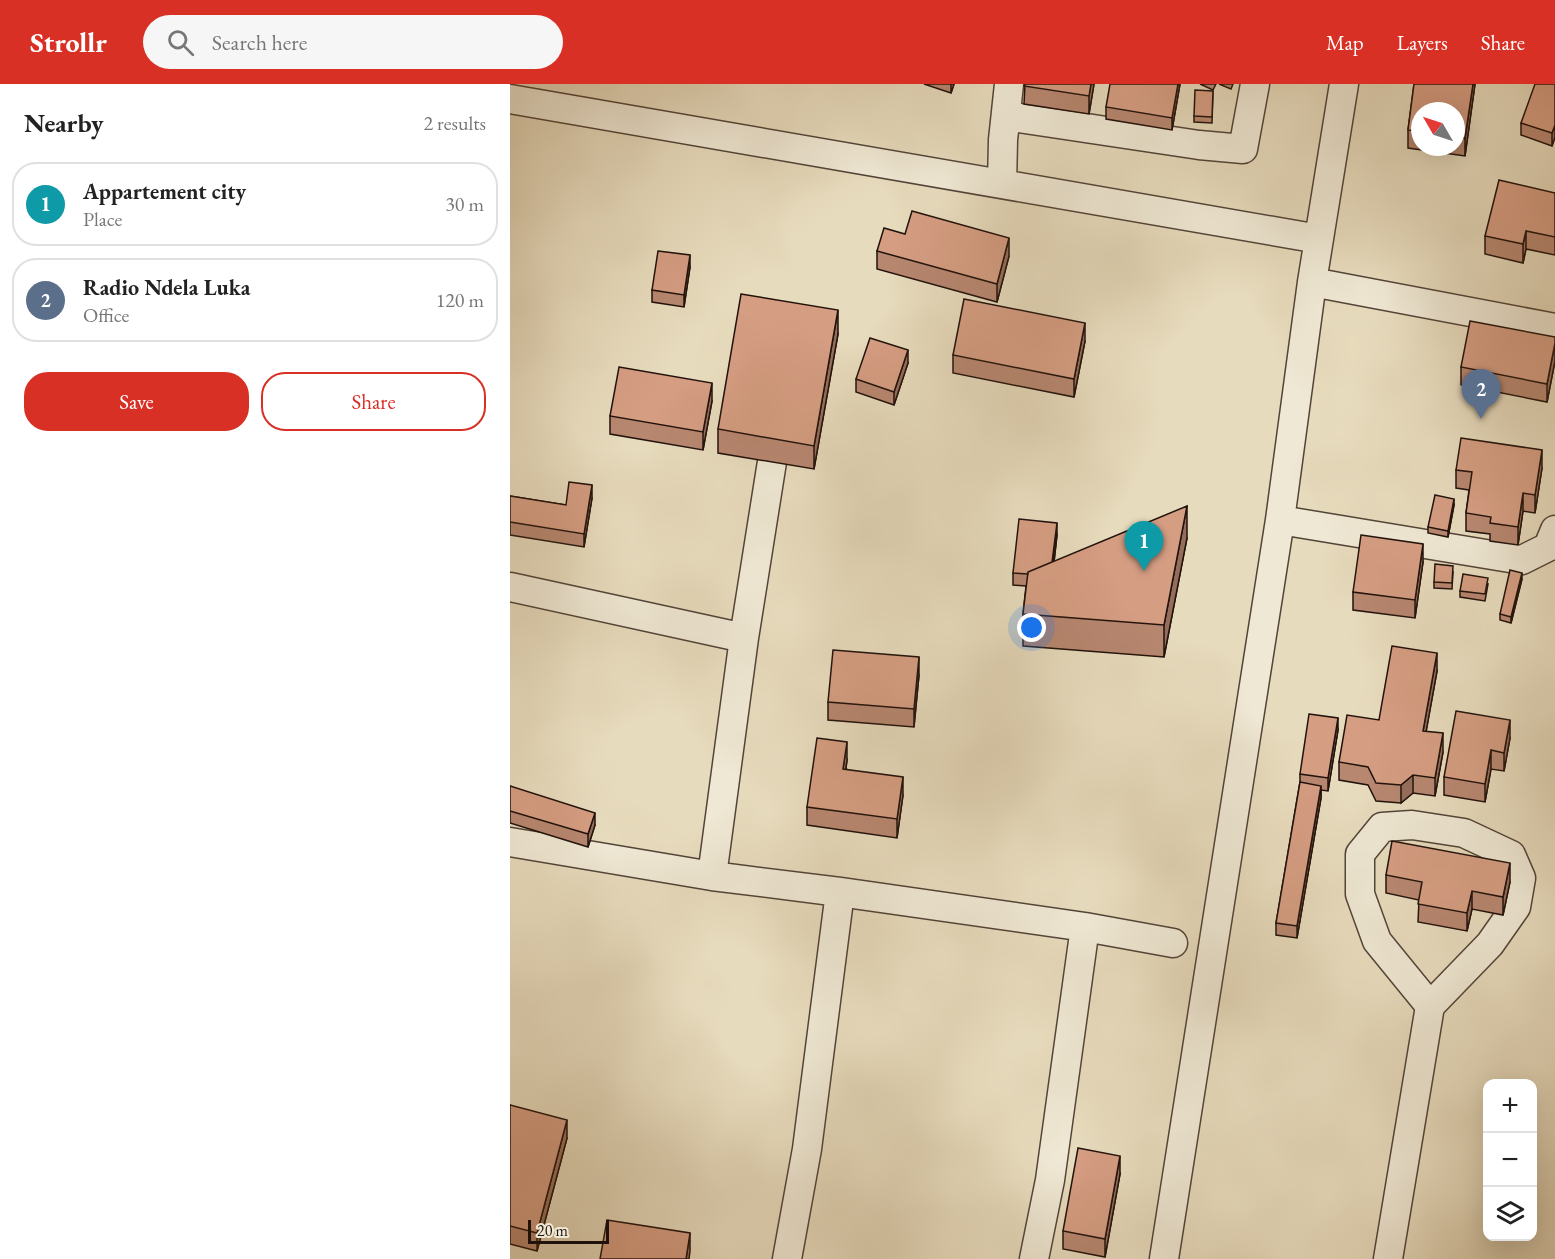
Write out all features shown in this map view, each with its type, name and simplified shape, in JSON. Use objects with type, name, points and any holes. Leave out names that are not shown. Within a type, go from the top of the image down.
[{"type":"street","points":[[1002,184],[1009,84]]},
{"type":"street","points":[[1006,116],[1199,145],[1242,149],[1255,84]]},
{"type":"street","points":[[1164,1259],[1280,520],[1312,282],[1344,84]]},
{"type":"street","points":[[510,99],[1319,239]]},
{"type":"street","points":[[1312,282],[1555,328]]},
{"type":"street","points":[[712,876],[744,638],[781,403]]},
{"type":"street","points":[[1280,520],[1522,560],[1548,547],[1555,530]]},
{"type":"street","points":[[510,587],[744,638]]},
{"type":"street","points":[[1388,1259],[1430,1006],[1490,944],[1516,907],[1521,878],[1511,855],[1464,833],[1412,825],[1382,827],[1360,854],[1360,894],[1377,941],[1430,1006]]},
{"type":"street","points":[[510,842],[712,876],[1085,927],[1173,943]]},
{"type":"street","points":[[787,1259],[807,1149],[840,892]]},
{"type":"street","points":[[1034,1259],[1050,1180],[1085,927]]},
{"type":"building","points":[[1025,84],[1091,84],[1089,96],[1024,86]]},
{"type":"building","points":[[1110,84],[1178,84],[1172,118],[1106,107]]},
{"type":"building","points":[[1414,84],[1473,84],[1465,138],[1465,102],[1412,102]]},
{"type":"building","points":[[1535,84],[1555,84],[1555,125],[1552,133],[1521,123]]},
{"type":"building","points":[[1195,90],[1213,91],[1212,117],[1194,116]]},
{"type":"building","points":[[1411,107],[1411,130],[1408,130]]},
{"type":"building","points":[[1499,180],[1555,193],[1555,237],[1526,231],[1523,244],[1485,236]]},
{"type":"building","points":[[912,211],[1009,238],[997,284],[877,251],[884,228],[905,234]]},
{"type":"building","points":[[658,251],[690,255],[684,295],[652,290]]},
{"type":"building","points":[[741,294],[838,310],[814,446],[718,429]]},
{"type":"building","points":[[964,299],[1085,323],[1074,379],[953,355]]},
{"type":"building","points":[[1470,321],[1555,337],[1547,384],[1461,367]]},
{"type":"building","points":[[870,338],[908,350],[894,392],[856,379]]},
{"type":"building","points":[[619,367],[712,383],[703,432],[610,416]]},
{"type":"building","points":[[1461,438],[1542,450],[1535,495],[1523,493],[1518,527],[1490,523],[1491,517],[1466,513],[1472,472],[1456,470]]},
{"type":"building","points":[[569,482],[592,485],[584,534],[510,522],[510,496],[566,505]]},
{"type":"building","points":[[1435,495],[1454,499],[1448,531],[1428,527]]},
{"type":"building","points":[[1187,506],[1164,625],[1023,614],[1028,572]]},
{"type":"building","points":[[1019,519],[1057,523],[1052,562],[1028,574],[1013,573]]},
{"type":"building","points":[[1361,535],[1423,544],[1415,600],[1353,592]]},
{"type":"building","points":[[1435,564],[1453,566],[1452,583],[1434,582]]},
{"type":"building","points":[[1510,570],[1522,573],[1511,617],[1500,614]]},
{"type":"building","points":[[1463,574],[1488,578],[1485,594],[1460,591]]},
{"type":"building","points":[[1392,646],[1437,653],[1423,731],[1443,733],[1435,778],[1413,775],[1401,785],[1376,783],[1368,767],[1339,762],[1347,715],[1379,720]]},
{"type":"building","points":[[833,650],[919,657],[914,709],[828,702]]},
{"type":"building","points":[[1456,711],[1510,720],[1504,753],[1491,750],[1485,784],[1444,777]]},
{"type":"building","points":[[1309,714],[1338,718],[1328,778],[1300,774]]},
{"type":"building","points":[[817,738],[847,742],[843,769],[903,777],[897,819],[807,807]]},
{"type":"building","points":[[1300,782],[1321,786],[1297,926],[1276,923]]},
{"type":"building","points":[[510,786],[595,813],[588,834],[510,811]]},
{"type":"building","points":[[1392,841],[1510,863],[1503,897],[1472,891],[1467,913],[1418,904],[1422,882],[1386,875]]},
{"type":"building","points":[[510,1105],[567,1120],[537,1233],[510,1226]]},
{"type":"building","points":[[1078,1148],[1120,1156],[1105,1239],[1063,1231]]},
{"type":"building","points":[[607,1220],[690,1233],[686,1259],[600,1259]]},
{"type":"place","name":"Radio Ndela Luka","points":[[1481,419]]},
{"type":"place","name":"Appartement city","points":[[1144,571]]}]
